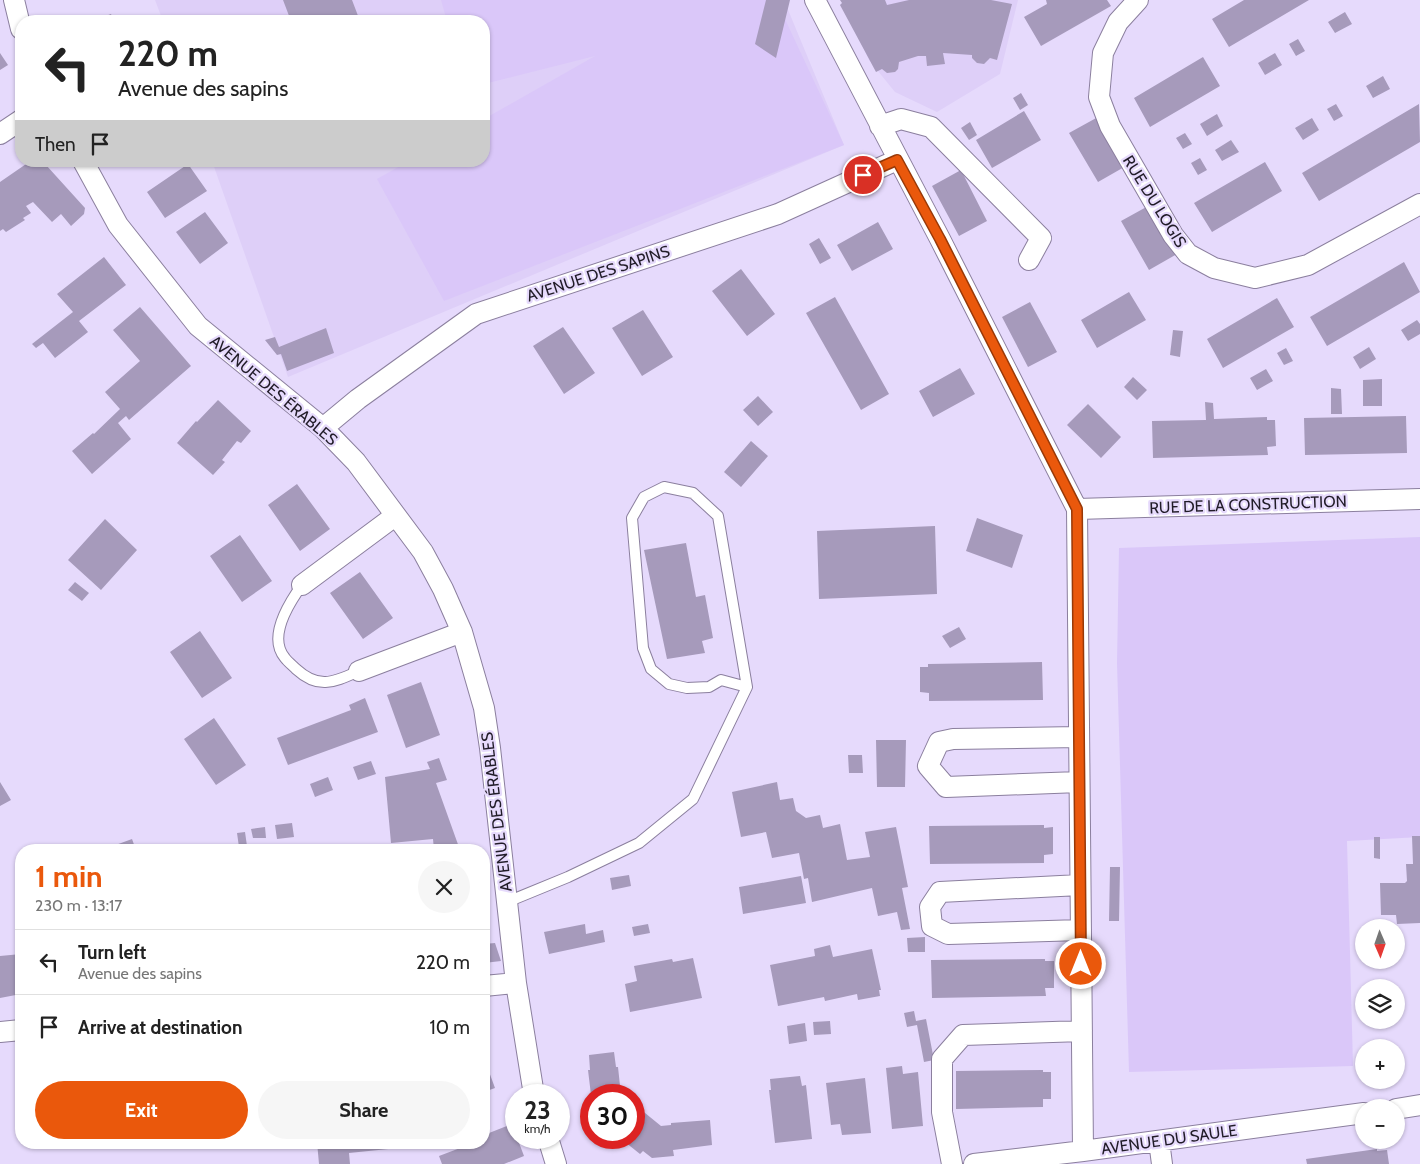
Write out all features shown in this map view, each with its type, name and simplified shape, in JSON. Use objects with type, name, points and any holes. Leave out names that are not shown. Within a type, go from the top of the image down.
[{"type":"street","points":[[14,0],[18,15]]},
{"type":"street","points":[[815,0],[940,239],[1077,509],[1083,1151]]},
{"type":"street","name":"RUE DU LOGIS","points":[[1138,0],[1118,22],[1103,53],[1099,97],[1110,126],[1173,235],[1188,254],[1214,268],[1255,278],[1308,265],[1420,204]]},
{"type":"street","points":[[880,126],[900,119],[931,127],[1041,238],[1029,260]]},
{"type":"street","points":[[0,134],[15,124]]},
{"type":"street","name":"AVENUE DES SAPINS","points":[[323,428],[358,399],[476,314],[778,214],[897,160]]},
{"type":"street","name":"AVENUE DES ÉRABLES","points":[[86,167],[118,225],[198,326],[323,428],[356,462],[423,552],[444,589],[462,632],[485,716],[516,983],[532,1084]]},
{"type":"street","name":"RUE DE LA CONSTRUCTION","points":[[1077,509],[1420,499]]},
{"type":"street","points":[[302,585],[395,516]]},
{"type":"street","points":[[359,671],[462,632]]},
{"type":"street","points":[[1079,737],[953,739],[939,742],[928,766],[946,787],[1079,782]]},
{"type":"street","points":[[1080,885],[940,892],[930,908],[932,926],[948,934],[1081,930]]},
{"type":"street","points":[[490,985],[516,983]]},
{"type":"street","points":[[0,1032],[15,1031]]},
{"type":"street","points":[[952,1164],[942,1112],[942,1059],[964,1035],[1082,1031]]},
{"type":"street","points":[[1405,1108],[1420,1105]]},
{"type":"street","name":"AVENUE DU SAULE","points":[[974,1164],[1355,1114]]},
{"type":"street","points":[[1159,1141],[1162,1164]]},
{"type":"street","points":[[551,1149],[556,1164]]},
{"type":"lane","points":[[507,902],[568,877],[639,843],[693,798],[747,687],[718,516],[693,493],[664,487],[644,497],[632,518],[644,648],[651,669],[669,684],[687,688],[709,687],[720,680],[747,687]]},
{"type":"lane","points":[[302,585],[288,605],[280,626],[278,644],[284,657],[306,678],[321,683],[335,681],[359,671]]},
{"type":"shaded area","points":[[155,0],[784,0],[844,145],[288,377],[214,167],[490,167],[490,15],[161,15]]},
{"type":"shaded area","points":[[441,0],[776,0],[844,145],[444,301],[377,179],[398,167],[490,167],[490,116],[595,56],[490,82],[490,15],[445,15]]},
{"type":"shaded area","points":[[841,0],[1018,0],[1000,74],[937,112],[895,92],[869,60]]},
{"type":"shaded area","points":[[1420,537],[1420,837],[1347,841],[1353,1066],[1129,1072],[1117,663],[1119,548]]},
{"type":"building","points":[[283,0],[352,0],[358,15],[289,15]]},
{"type":"building","points":[[766,0],[790,0],[776,58],[755,44]]},
{"type":"building","points":[[840,0],[885,0],[887,5],[909,0],[991,0],[1012,4],[997,60],[990,58],[984,64],[977,63],[972,58],[972,55],[943,53],[945,64],[927,66],[926,56],[918,56],[899,62],[898,69],[895,72],[887,73],[882,69],[876,72],[840,5],[842,3]]},
{"type":"building","points":[[1046,0],[1107,0],[1111,6],[1041,46],[1024,17],[1047,4]]},
{"type":"building","points":[[1244,0],[1309,0],[1229,47],[1212,19]]},
{"type":"building","points":[[1345,12],[1352,24],[1335,33],[1328,22]]},
{"type":"building","points":[[1298,39],[1305,51],[1296,56],[1289,44]]},
{"type":"building","points":[[0,53],[8,65],[0,70]]},
{"type":"building","points":[[1275,53],[1282,65],[1265,75],[1258,63]]},
{"type":"building","points":[[1203,57],[1220,86],[1150,127],[1134,98]]},
{"type":"building","points":[[1383,76],[1390,89],[1373,98],[1366,86]]},
{"type":"building","points":[[1021,93],[1028,105],[1020,110],[1013,98]]},
{"type":"building","points":[[1336,104],[1343,116],[1334,121],[1327,109]]},
{"type":"building","points":[[1419,104],[1420,142],[1319,201],[1302,173]]},
{"type":"building","points":[[1024,111],[1041,140],[992,168],[976,140]]},
{"type":"building","points":[[1217,114],[1223,126],[1207,136],[1200,124]]},
{"type":"building","points":[[1098,117],[1126,166],[1098,182],[1069,133]]},
{"type":"building","points":[[1312,118],[1319,130],[1303,140],[1295,128]]},
{"type":"building","points":[[970,122],[977,135],[969,140],[961,128]]},
{"type":"building","points":[[1185,133],[1192,144],[1183,149],[1176,138]]},
{"type":"building","points":[[1231,140],[1239,152],[1222,161],[1215,150]]},
{"type":"building","points":[[1200,158],[1207,170],[1198,175],[1191,163]]},
{"type":"building","points":[[1265,162],[1282,191],[1212,232],[1194,203]]},
{"type":"building","points":[[22,167],[48,167],[85,208],[84,214],[71,226],[61,214],[52,222],[33,202],[26,206],[31,213],[23,218],[25,220],[6,232],[3,229],[0,231],[0,182]]},
{"type":"building","points":[[184,167],[190,167],[207,191],[165,218],[147,192]]},
{"type":"building","points":[[961,170],[987,221],[959,236],[932,186]]},
{"type":"building","points":[[1150,205],[1177,254],[1149,270],[1121,221]]},
{"type":"building","points":[[205,212],[228,243],[200,264],[176,232]]},
{"type":"building","points":[[878,222],[893,249],[852,271],[837,245]]},
{"type":"building","points":[[819,238],[831,258],[820,264],[809,244]]},
{"type":"building","points":[[104,257],[126,285],[79,321],[88,332],[55,358],[43,343],[36,348],[32,344],[73,312],[57,294]]},
{"type":"building","points":[[1404,262],[1420,292],[1327,346],[1310,317]]},
{"type":"building","points":[[741,269],[775,314],[747,336],[712,291]]},
{"type":"building","points":[[1129,292],[1146,320],[1097,348],[1081,320]]},
{"type":"building","points":[[835,297],[889,394],[861,410],[806,313]]},
{"type":"building","points":[[1277,298],[1294,327],[1223,368],[1207,339]]},
{"type":"building","points":[[1030,302],[1057,352],[1028,367],[1002,317]]},
{"type":"building","points":[[140,307],[191,366],[129,420],[126,416],[118,423],[131,439],[92,474],[72,451],[94,434],[120,409],[105,392],[140,361],[113,330]]},
{"type":"building","points":[[643,310],[673,357],[642,376],[612,328]]},
{"type":"building","points":[[1417,320],[1420,324],[1420,334],[1408,341],[1401,330]]},
{"type":"building","points":[[563,327],[595,373],[564,394],[533,346]]},
{"type":"building","points":[[326,328],[334,353],[287,371],[281,354],[277,355],[265,340],[275,337],[279,347]]},
{"type":"building","points":[[1173,330],[1183,331],[1180,357],[1170,355]]},
{"type":"building","points":[[1369,347],[1376,359],[1360,369],[1353,357]]},
{"type":"building","points":[[1286,348],[1293,361],[1284,365],[1277,353]]},
{"type":"building","points":[[960,368],[975,394],[933,417],[919,391]]},
{"type":"building","points":[[1266,369],[1273,381],[1257,390],[1250,378]]},
{"type":"building","points":[[1133,377],[1147,390],[1137,400],[1124,387]]},
{"type":"building","points":[[1382,379],[1382,406],[1363,406],[1363,380]]},
{"type":"building","points":[[1331,388],[1341,389],[1342,414],[1331,414]]},
{"type":"building","points":[[758,396],[773,412],[758,426],[743,410]]},
{"type":"building","points":[[218,400],[251,431],[241,443],[237,441],[222,460],[225,462],[213,475],[177,443]]},
{"type":"building","points":[[1205,402],[1213,403],[1214,419],[1267,417],[1267,420],[1275,420],[1276,446],[1267,447],[1268,455],[1153,458],[1152,421],[1206,420]]},
{"type":"building","points":[[1088,404],[1121,437],[1101,458],[1067,425]]},
{"type":"building","points":[[1406,416],[1407,453],[1305,455],[1304,418]]},
{"type":"building","points":[[751,441],[768,456],[741,487],[724,472]]},
{"type":"building","points":[[297,484],[330,529],[300,551],[268,505]]},
{"type":"building","points":[[977,518],[1023,535],[1012,568],[966,551]]},
{"type":"building","points":[[105,519],[137,550],[101,590],[68,560]]},
{"type":"building","points":[[935,526],[937,594],[819,599],[817,531]]},
{"type":"building","points":[[240,535],[272,581],[242,602],[210,556]]},
{"type":"building","points":[[686,543],[696,597],[705,595],[713,638],[702,641],[705,653],[667,659],[644,550]]},
{"type":"building","points":[[360,572],[393,618],[363,639],[330,593]]},
{"type":"building","points":[[75,582],[89,593],[82,601],[68,590]]},
{"type":"building","points":[[959,627],[966,639],[950,648],[942,636]]},
{"type":"building","points":[[200,631],[232,678],[202,698],[170,652]]},
{"type":"building","points":[[1042,662],[1043,700],[929,701],[929,693],[920,692],[920,667],[928,667],[928,664]]},
{"type":"building","points":[[421,682],[440,735],[406,748],[387,695]]},
{"type":"building","points":[[365,698],[378,732],[288,765],[277,738],[351,710],[349,705]]},
{"type":"building","points":[[214,718],[246,765],[216,785],[184,739]]},
{"type":"building","points":[[876,740],[906,740],[905,787],[877,787]]},
{"type":"building","points":[[848,755],[862,755],[863,773],[849,773]]},
{"type":"building","points":[[439,758],[447,780],[436,783],[458,844],[433,844],[433,839],[391,843],[385,777],[430,769],[427,762]]},
{"type":"building","points":[[371,761],[376,774],[358,780],[353,767]]},
{"type":"building","points":[[328,777],[333,790],[315,797],[310,784]]},
{"type":"building","points":[[0,782],[11,800],[0,806]]},
{"type":"building","points":[[777,782],[780,800],[793,798],[796,811],[806,818],[820,815],[823,828],[840,824],[847,860],[870,857],[865,832],[896,827],[908,887],[902,888],[910,929],[901,930],[897,912],[878,916],[872,888],[812,902],[808,878],[804,879],[799,853],[772,858],[766,832],[741,837],[732,792]]},
{"type":"building","points":[[292,823],[294,837],[277,839],[275,825]]},
{"type":"building","points":[[1044,825],[1044,828],[1053,827],[1053,854],[1044,855],[1044,863],[930,864],[929,826]]},
{"type":"building","points":[[265,827],[266,838],[253,838],[251,829]]},
{"type":"building","points":[[245,832],[247,844],[239,844],[237,833]]},
{"type":"building","points":[[1412,836],[1420,836],[1420,923],[1405,924],[1405,919],[1396,919],[1396,915],[1381,915],[1380,883],[1405,883],[1407,881],[1406,864],[1413,864]]},
{"type":"building","points":[[1374,837],[1380,837],[1380,859],[1374,858]]},
{"type":"building","points":[[132,839],[134,844],[118,844]]},
{"type":"building","points":[[1110,867],[1120,867],[1119,921],[1109,921]]},
{"type":"building","points":[[629,875],[631,886],[612,890],[610,878]]},
{"type":"building","points":[[801,876],[806,903],[743,914],[739,887]]},
{"type":"building","points":[[585,924],[586,934],[603,930],[605,942],[549,954],[544,932]]},
{"type":"building","points":[[648,924],[650,933],[634,936],[632,927]]},
{"type":"building","points":[[925,937],[925,952],[908,952],[907,938]]},
{"type":"building","points":[[490,943],[495,943],[501,961],[490,962]]},
{"type":"building","points":[[830,945],[833,957],[872,949],[881,990],[879,990],[880,996],[858,1000],[857,994],[825,1001],[824,997],[778,1006],[770,965],[815,956],[814,949]]},
{"type":"building","points":[[15,955],[15,995],[0,998],[0,956]]},
{"type":"building","points":[[693,958],[702,998],[630,1012],[625,984],[637,981],[634,966],[672,959],[673,962]]},
{"type":"building","points":[[1045,959],[1045,961],[1054,961],[1054,988],[1045,988],[1046,996],[932,998],[931,960]]},
{"type":"building","points":[[914,1011],[916,1021],[926,1019],[934,1060],[924,1062],[917,1025],[907,1027],[904,1013]]},
{"type":"building","points":[[830,1021],[831,1034],[814,1035],[813,1022]]},
{"type":"building","points":[[805,1023],[807,1041],[789,1044],[787,1026]]},
{"type":"building","points":[[614,1052],[620,1084],[590,1084],[589,1055]]},
{"type":"building","points":[[902,1066],[903,1074],[918,1072],[923,1126],[892,1129],[886,1068]]},
{"type":"building","points":[[1043,1070],[1043,1072],[1051,1072],[1051,1099],[1043,1099],[1043,1107],[956,1109],[956,1071]]},
{"type":"building","points":[[490,1074],[495,1088],[490,1090]]},
{"type":"building","points":[[800,1076],[802,1086],[806,1085],[812,1139],[775,1143],[769,1090],[771,1090],[770,1079]]},
{"type":"building","points":[[865,1078],[871,1133],[842,1135],[840,1124],[831,1125],[826,1083]]},
{"type":"building","points":[[645,1113],[661,1126],[671,1125],[671,1123],[710,1120],[712,1145],[673,1150],[674,1156],[652,1158],[643,1151],[640,1154],[634,1149],[645,1149]]},
{"type":"building","points":[[505,1127],[505,1149],[521,1149],[524,1156],[504,1164],[442,1164],[439,1156],[458,1149],[490,1149],[490,1133]]},
{"type":"building","points":[[318,1149],[388,1149],[349,1153],[350,1164],[319,1164]]},
{"type":"building","points":[[1377,1149],[1377,1151],[1387,1150],[1389,1164],[1307,1164],[1306,1159]]},
{"type":"route","points":[[863,175],[897,160],[940,239],[950,263],[1077,509],[1081,964]]}]
